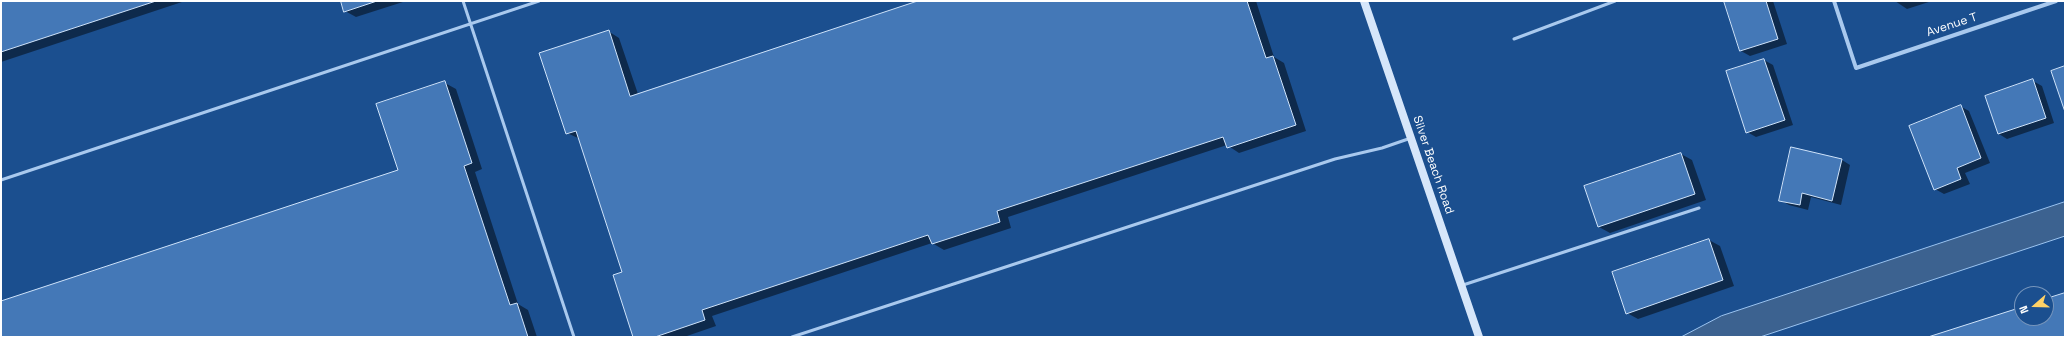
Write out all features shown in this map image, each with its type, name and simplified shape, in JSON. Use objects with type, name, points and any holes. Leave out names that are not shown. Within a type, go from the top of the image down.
[{"type":"street","name":"Silver Beach Road","points":[[1364,1],[1479,337]]},
{"type":"street","name":"Avenue T","points":[[1834,1],[1856,68],[2056,1]]},
{"type":"lane","points":[[463,1],[574,337]]},
{"type":"lane","points":[[1,180],[539,1]]},
{"type":"lane","points":[[1514,39],[1615,1]]},
{"type":"lane","points":[[792,337],[1335,159],[1382,148],[1410,138]]},
{"type":"lane","points":[[1461,286],[1699,208]]},
{"type":"water","points":[[2065,202],[2065,236],[1760,337],[1681,337],[1721,316]]},
{"type":"building","points":[[1,1],[156,1],[1,52]]},
{"type":"building","points":[[341,1],[377,1],[344,12]]},
{"type":"building","points":[[918,1],[1247,1],[1266,58],[1273,56],[1296,125],[1227,148],[1223,137],[997,211],[1000,222],[932,244],[928,235],[702,310],[705,320],[655,337],[633,337],[613,275],[622,272],[576,131],[566,134],[539,53],[609,30],[630,96]]},
{"type":"building","points":[[1724,1],[1766,1],[1778,39],[1740,51]]},
{"type":"building","points":[[1764,59],[1785,120],[1746,133],[1726,71]]},
{"type":"building","points":[[2065,66],[2065,112],[2051,71]]},
{"type":"building","points":[[2033,79],[2046,118],[1998,134],[1985,96]]},
{"type":"building","points":[[445,81],[472,163],[464,166],[510,305],[517,303],[528,337],[1,337],[1,301],[398,170],[376,104]]},
{"type":"building","points":[[1961,105],[1981,158],[1957,168],[1961,179],[1934,190],[1909,126]]},
{"type":"building","points":[[1791,147],[1842,159],[1832,201],[1802,193],[1800,205],[1779,201]]},
{"type":"building","points":[[1681,153],[1695,194],[1598,227],[1584,186]]},
{"type":"building","points":[[1709,239],[1723,280],[1626,314],[1612,272]]},
{"type":"building","points":[[2065,293],[2065,337],[1928,337],[2014,310],[2014,326],[2054,326],[2054,296]]}]
